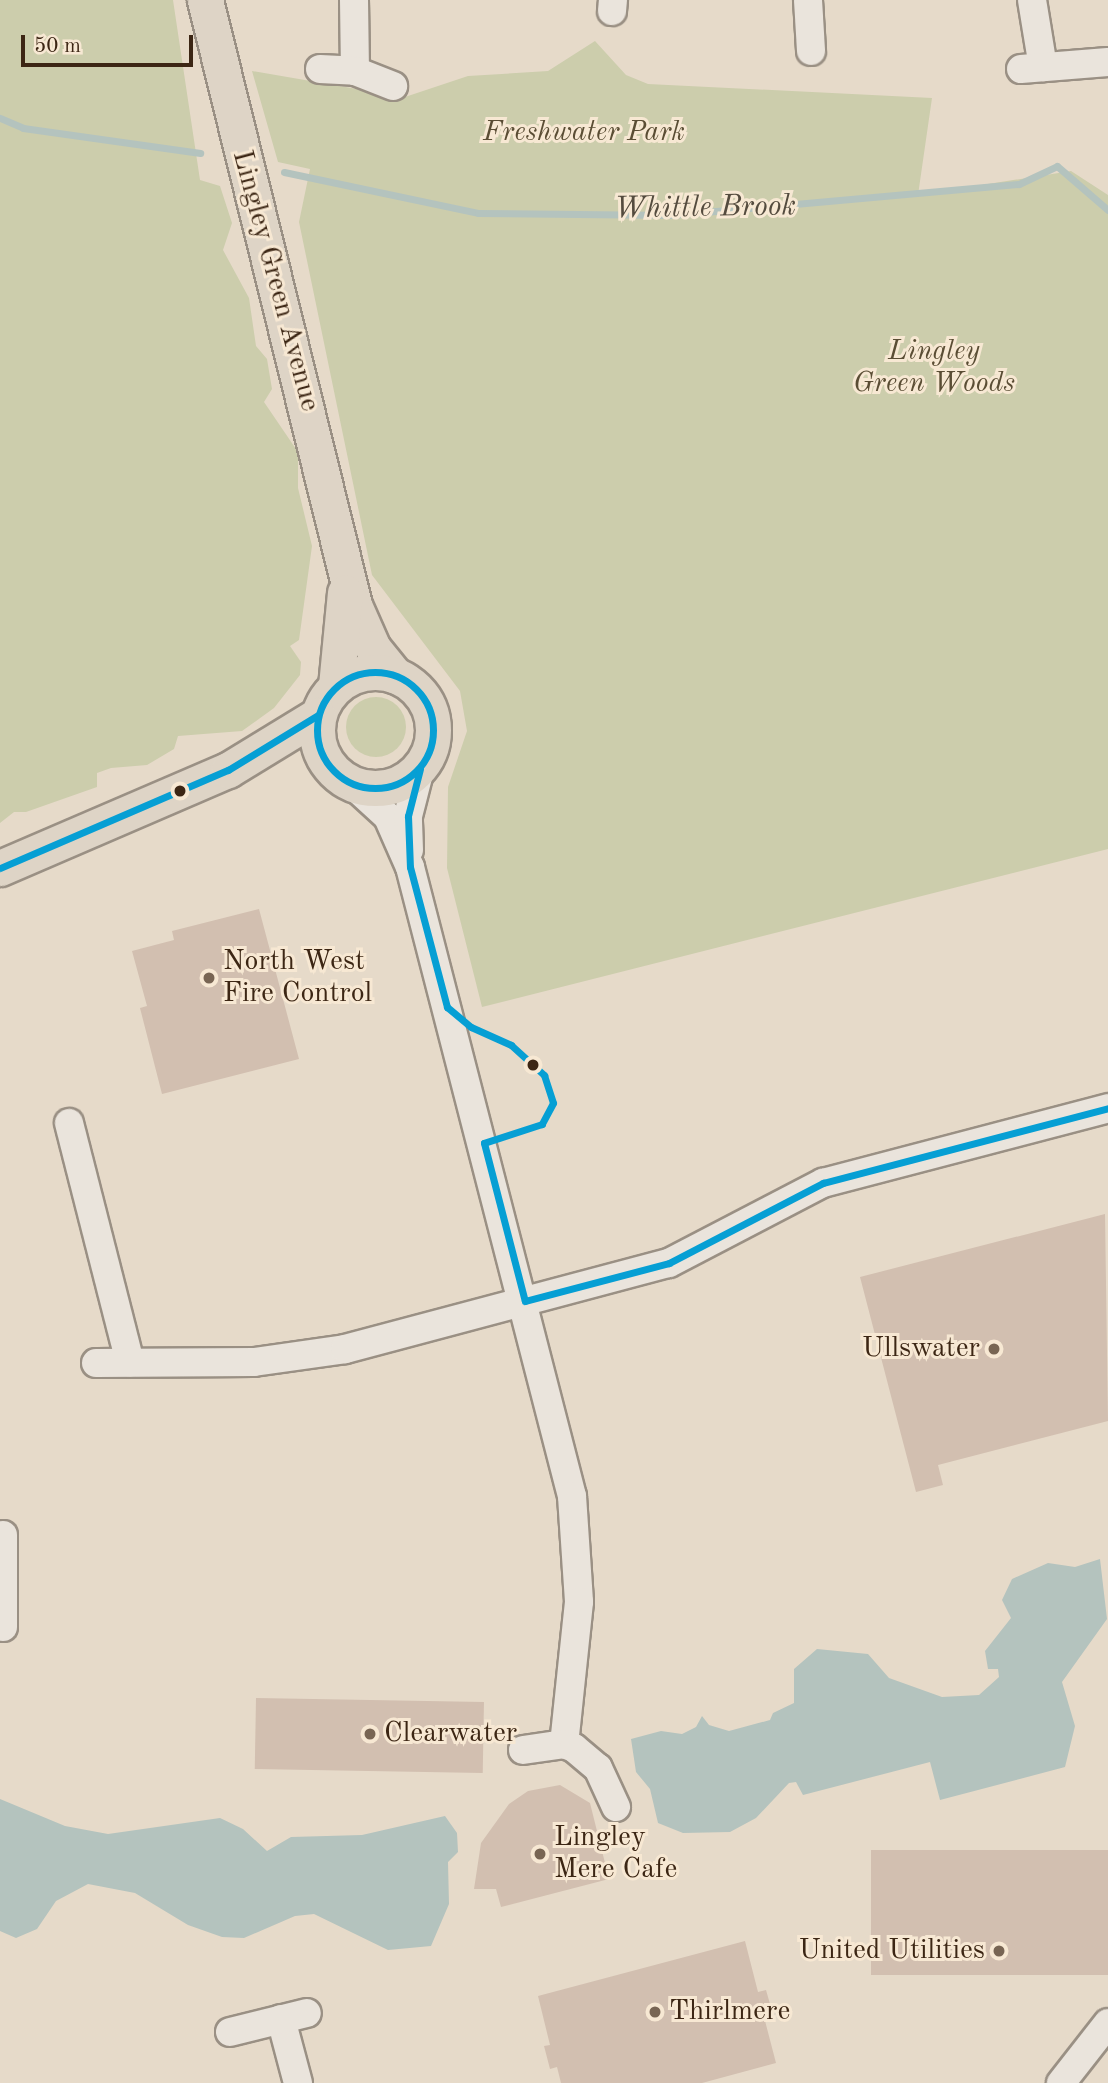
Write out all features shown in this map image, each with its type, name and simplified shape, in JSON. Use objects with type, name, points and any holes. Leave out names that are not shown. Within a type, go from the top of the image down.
[{"type":"main road","name":"Lingley Green Avenue","points":[[205,0],[344,562],[363,627],[396,676]]},
{"type":"main road","name":"Lingley Green Avenue","points":[[336,686],[344,562]]},
{"type":"main road","points":[[0,868],[228,770],[318,715],[336,686],[365,672],[396,676],[412,685],[432,716],[433,734],[420,768],[389,787],[279,762],[228,770]]},
{"type":"main road","points":[[318,715],[318,744],[342,777]]},
{"type":"street","points":[[354,0],[355,71]]},
{"type":"street","points":[[808,0],[811,54]]},
{"type":"street","points":[[1032,0],[1032,68],[1108,62]]},
{"type":"street","points":[[320,69],[355,71],[393,86]]},
{"type":"street","points":[[410,866],[408,816],[420,768]]},
{"type":"street","points":[[342,777],[388,817],[410,866],[525,1301],[572,1496],[579,1602],[564,1744]]},
{"type":"street","points":[[96,1363],[302,1357],[525,1301],[670,1263],[823,1183],[1108,1108]]},
{"type":"street","points":[[69,1123],[130,1362]]},
{"type":"street","points":[[3,1535],[4,1627]]},
{"type":"street","points":[[523,1750],[564,1744],[598,1768],[615,1807]]},
{"type":"street","points":[[230,2032],[294,2016],[298,2083]]},
{"type":"street","points":[[1061,2083],[1108,2023]]},
{"type":"green space","points":[[0,0],[173,0],[200,180],[220,186],[232,223],[223,250],[249,298],[256,346],[267,359],[272,389],[264,402],[298,452],[298,488],[312,546],[299,640],[290,646],[301,662],[300,675],[274,708],[242,731],[178,736],[174,749],[147,765],[111,768],[97,773],[97,787],[26,812],[14,812],[0,823]]},
{"type":"green space","name":"Lingley Green Woods","points":[[595,41],[626,75],[648,84],[932,98],[918,195],[1071,171],[1108,195],[1108,849],[482,1007],[447,868],[448,787],[467,731],[460,691],[372,575],[299,222],[310,169],[278,162],[252,71],[357,89],[393,101],[468,76],[548,71]]},
{"type":"green space","points":[[370,697],[382,697],[398,705],[404,715],[404,739],[398,749],[382,757],[370,757],[354,749],[346,733],[346,721],[354,705]]},
{"type":"shaded area","points":[[1100,1559],[1107,1619],[1062,1682],[1075,1726],[1065,1767],[940,1800],[930,1762],[803,1795],[796,1782],[789,1783],[756,1818],[730,1832],[683,1833],[658,1823],[650,1789],[636,1772],[631,1739],[661,1731],[682,1734],[696,1727],[702,1716],[709,1725],[729,1731],[770,1720],[773,1713],[794,1703],[794,1669],[817,1649],[868,1654],[889,1678],[942,1697],[979,1695],[999,1677],[998,1669],[988,1669],[985,1651],[1011,1618],[1002,1600],[1012,1579],[1048,1563],[1075,1567]]},
{"type":"shaded area","points":[[0,1799],[65,1826],[108,1834],[220,1818],[243,1829],[267,1851],[291,1837],[362,1835],[445,1816],[457,1833],[458,1852],[448,1862],[449,1904],[431,1946],[388,1950],[314,1914],[295,1916],[244,1938],[222,1937],[188,1925],[135,1893],[88,1884],[56,1901],[37,1929],[16,1938],[0,1931]]},
{"type":"building","name":"North West Fire Control","points":[[259,909],[299,1059],[162,1094],[140,1008],[147,1006],[132,951],[174,940],[172,931]]},
{"type":"building","name":"Ullswater","points":[[1105,1214],[1108,1421],[938,1465],[943,1485],[916,1492],[860,1277]]},
{"type":"building","name":"Clearwater","points":[[256,1698],[484,1702],[483,1773],[255,1769]]},
{"type":"building","name":"Lingley Mere Cafe","points":[[560,1785],[590,1803],[609,1879],[501,1907],[496,1889],[474,1889],[481,1843],[509,1804],[528,1791]]},
{"type":"building","name":"United Utilities","points":[[871,1850],[1108,1850],[1108,1975],[871,1975]]},
{"type":"building","name":"Thirlmere","points":[[745,1941],[758,1992],[766,1990],[772,2011],[763,2013],[776,2063],[702,2083],[561,2083],[557,2067],[550,2069],[544,2046],[550,2045],[538,1996]]},
{"type":"waterway","name":"Whittle Brook","points":[[0,118],[23,128],[200,153]]},
{"type":"waterway","name":"Whittle Brook","points":[[284,172],[478,213],[671,215],[1019,184],[1057,166],[1108,210]]},
{"type":"transit line","points":[[375,672],[397,676],[416,689],[429,708],[433,730],[429,752],[416,771],[397,784],[375,788],[353,784],[334,771],[321,752],[317,730],[321,708],[334,689],[353,676],[375,672]]},
{"type":"transit line","points":[[0,868],[228,770],[318,715]]},
{"type":"transit line","points":[[420,769],[408,816],[410,867],[447,1007],[471,1027],[511,1045],[544,1075],[553,1103],[542,1124],[484,1143],[525,1301],[669,1263],[823,1183],[1108,1108]]},
{"type":"place","name":"North West Fire Control","points":[[209,978]]},
{"type":"place","name":"Ullswater","points":[[994,1349]]},
{"type":"place","name":"Clearwater","points":[[370,1734]]},
{"type":"place","name":"Lingley Mere Cafe","points":[[540,1854]]},
{"type":"place","name":"United Utilities","points":[[999,1951]]},
{"type":"place","name":"Thirlmere","points":[[655,2012]]},
{"type":"park label","name":"Freshwater Park","points":[[584,133]]}]
